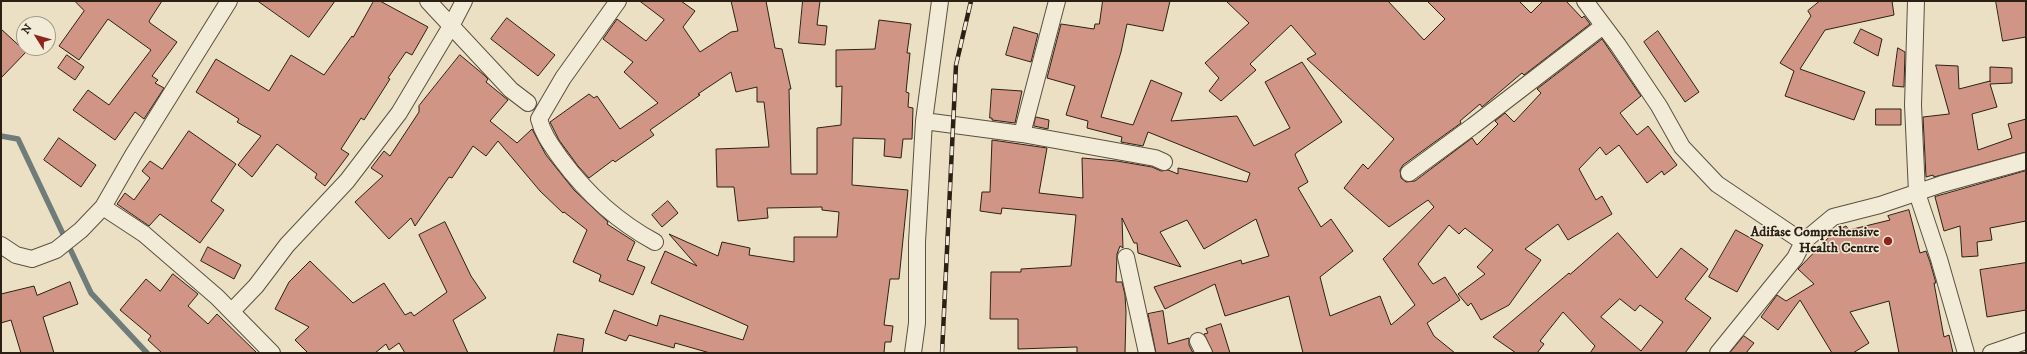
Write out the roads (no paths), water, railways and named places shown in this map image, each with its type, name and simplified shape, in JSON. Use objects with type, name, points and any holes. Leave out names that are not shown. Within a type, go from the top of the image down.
[{"type":"street","points":[[1,245],[16,255],[32,258],[56,250],[81,230],[103,207],[132,155],[229,1]]},
{"type":"street","points":[[428,1],[511,90],[528,102]]},
{"type":"street","points":[[232,311],[256,286],[287,245],[352,175],[400,113],[452,26],[464,1]]},
{"type":"street","points":[[618,1],[563,78],[539,119],[542,133],[572,174],[593,198],[633,230],[655,242]]},
{"type":"street","points":[[913,353],[917,323],[917,242],[924,121],[940,1]]},
{"type":"street","points":[[1022,134],[1057,1]]},
{"type":"street","points":[[1584,1],[1659,106],[1682,147],[1717,184],[1803,242]]},
{"type":"street","points":[[1916,1],[1913,105],[1917,193],[1939,259],[1966,353]]},
{"type":"street","points":[[1409,173],[1603,26]]},
{"type":"street","points":[[924,121],[1022,134],[1155,158],[1164,162]]},
{"type":"street","points":[[1718,353],[1794,258],[1803,242],[1833,217],[1917,193],[1942,184],[2026,161]]},
{"type":"street","points":[[103,207],[144,234],[232,311],[272,353]]},
{"type":"street","points":[[1126,257],[1147,353]]},
{"type":"street","points":[[1991,353],[2026,341]]},
{"type":"waterway","points":[[1,136],[18,139],[91,293],[147,353]]},
{"type":"railway","points":[[942,353],[956,65],[971,1]]},
{"type":"place","name":"Adifase Comprehensive Health Centre","points":[[1888,241]]}]
